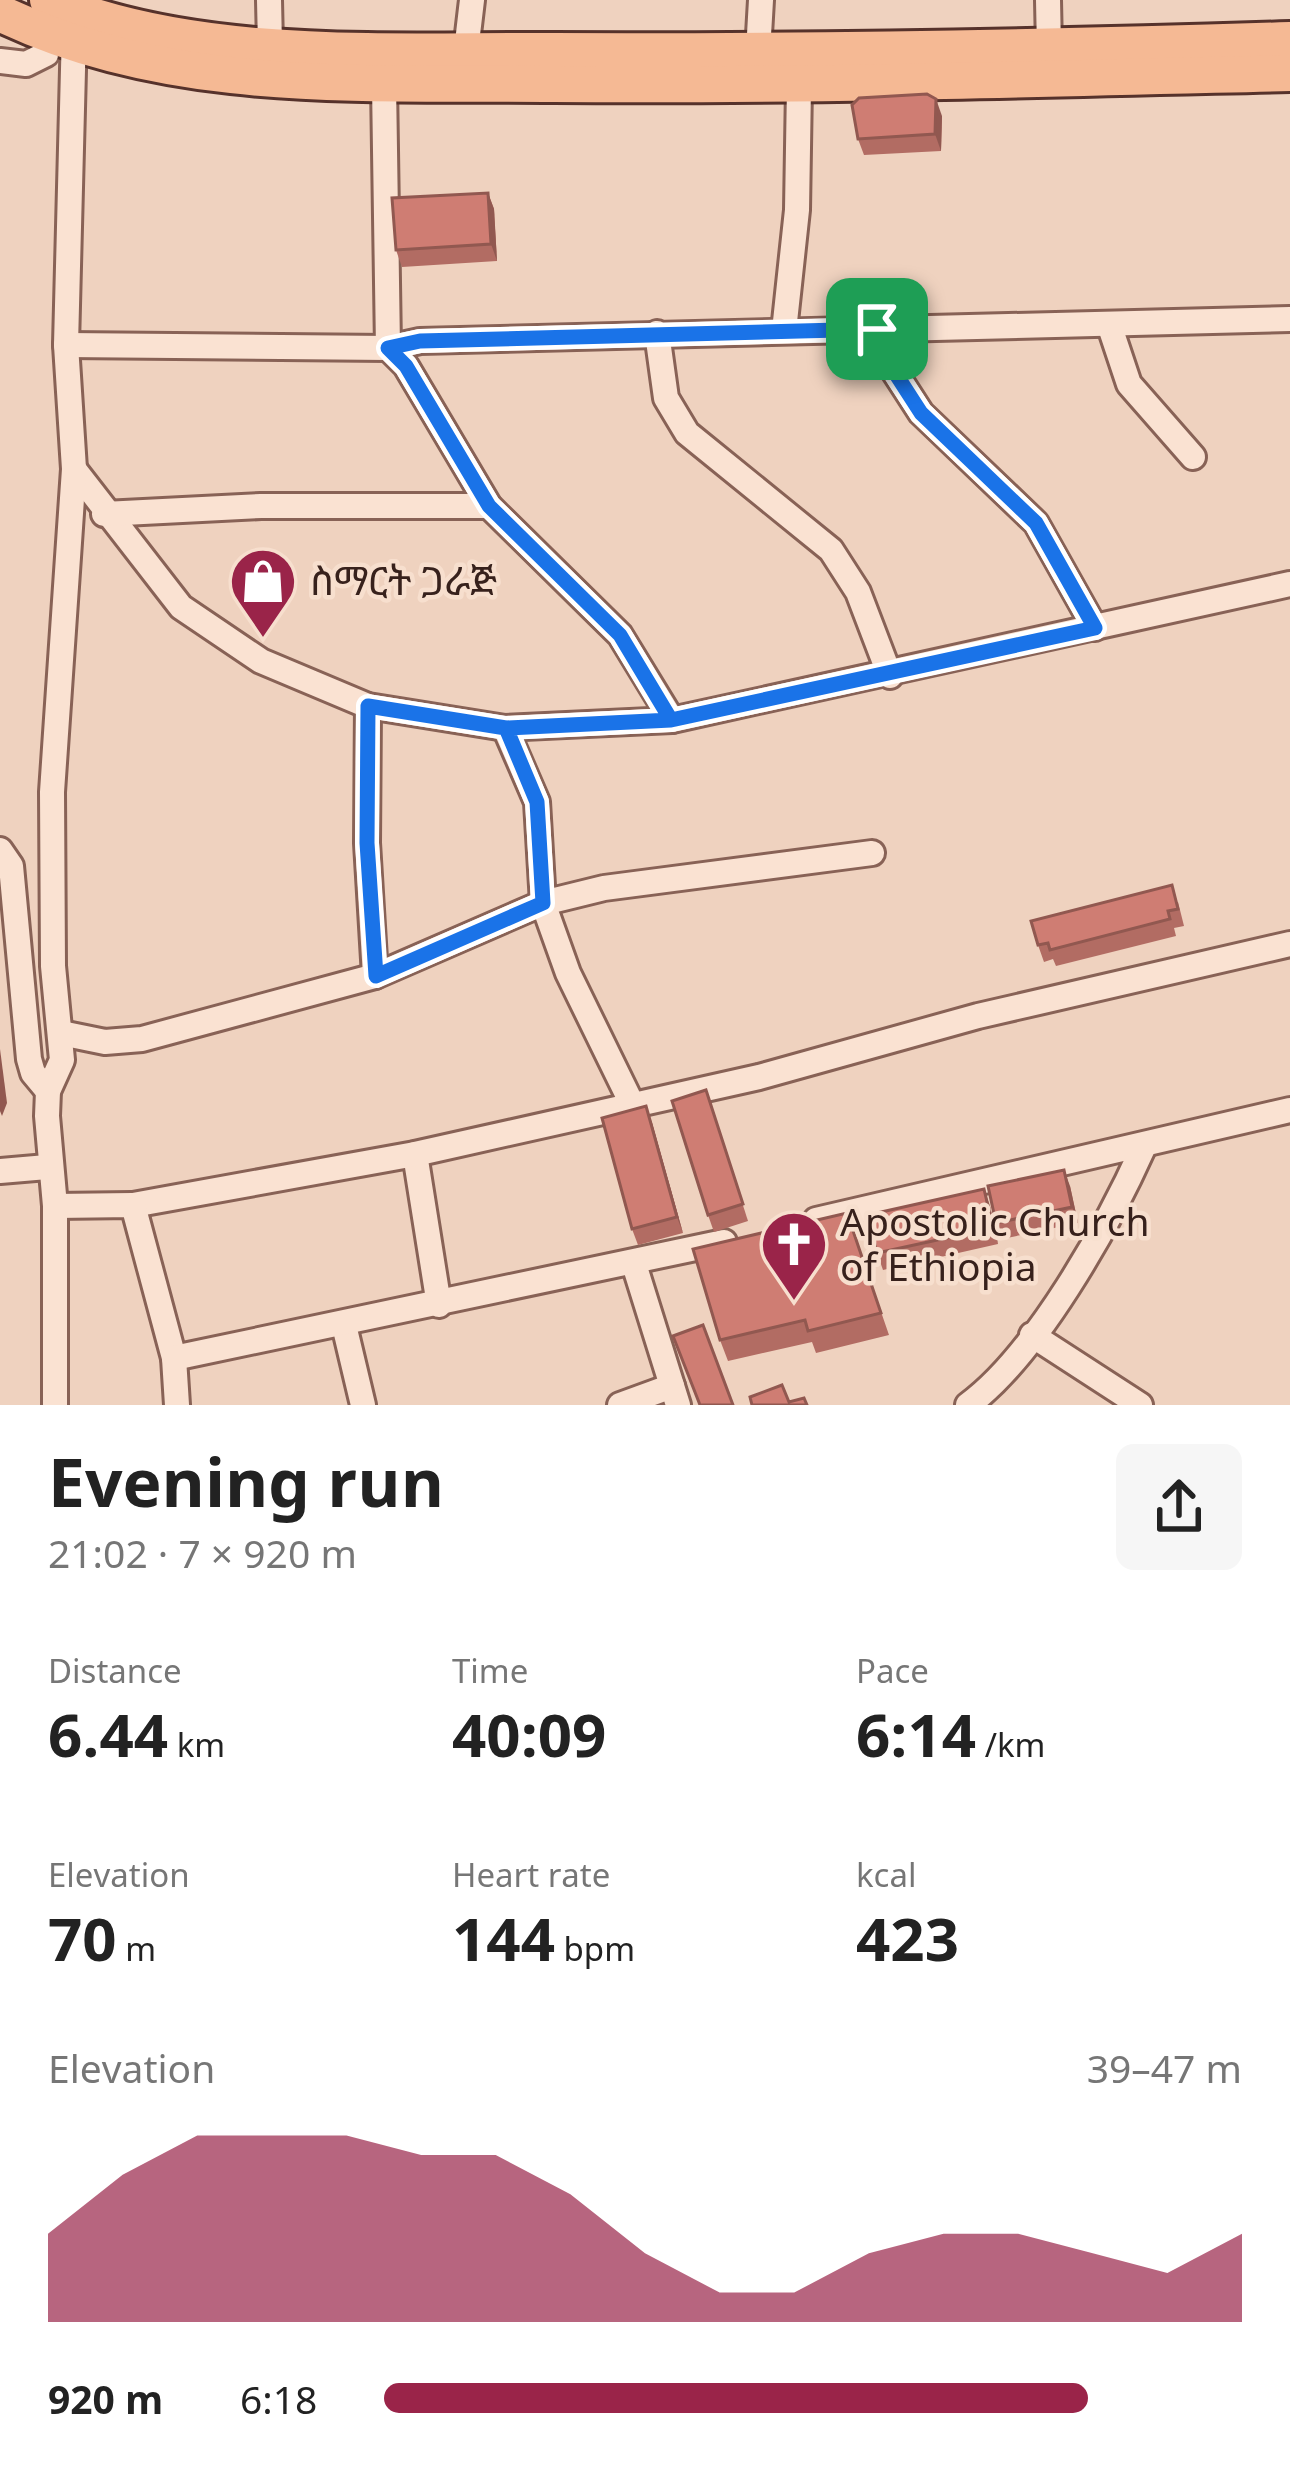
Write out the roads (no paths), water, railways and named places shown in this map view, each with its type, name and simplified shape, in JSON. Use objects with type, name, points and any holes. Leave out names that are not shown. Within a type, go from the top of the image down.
[{"type":"main road","points":[[0,13],[270,45],[466,51],[758,52],[1290,40]]},
{"type":"main road","points":[[60,22],[171,68],[384,84],[799,86],[1290,73]]},
{"type":"street","points":[[269,0],[270,45]]},
{"type":"street","points":[[466,51],[472,0]]},
{"type":"street","points":[[758,52],[761,0]]},
{"type":"street","points":[[1048,0],[1049,47]]},
{"type":"street","points":[[0,61],[26,64],[46,54],[60,22]]},
{"type":"street","points":[[56,1405],[55,1206],[47,1167],[48,1091],[62,1060],[53,966],[52,792],[74,469],[66,345],[60,22]]},
{"type":"street","points":[[384,84],[388,348],[406,366],[489,506],[620,635],[671,720]]},
{"type":"street","points":[[784,331],[797,210],[799,86]]},
{"type":"street","points":[[66,345],[388,348],[420,341],[657,333],[1290,319]]},
{"type":"street","points":[[1109,324],[1129,384],[1193,457]]},
{"type":"street","points":[[877,329],[890,365],[921,413],[1036,523],[1095,628]]},
{"type":"street","points":[[657,333],[667,398],[687,433],[831,550],[858,592],[890,676]]},
{"type":"street","points":[[74,469],[104,514],[181,607],[261,661],[368,706],[506,728],[671,720],[1290,586]]},
{"type":"street","points":[[104,514],[261,506],[489,506]]},
{"type":"street","points":[[368,706],[367,843],[376,976]]},
{"type":"street","points":[[506,728],[537,802],[543,903],[568,973],[632,1104]]},
{"type":"street","points":[[0,850],[11,866],[12,1029],[33,1073],[48,1091]]},
{"type":"street","points":[[61,1033],[105,1042],[142,1039],[376,976],[543,903],[604,888],[872,853]]},
{"type":"street","points":[[55,1206],[133,1204],[416,1154],[857,1053],[978,1016],[1290,944]]},
{"type":"street","points":[[786,1227],[1143,1148],[1290,1110]]},
{"type":"street","points":[[968,1405],[991,1388],[1032,1335],[1118,1205],[1143,1148]]},
{"type":"street","points":[[416,1154],[439,1305]]},
{"type":"street","points":[[0,1171],[47,1167]]},
{"type":"street","points":[[133,1204],[174,1358],[177,1405]]},
{"type":"street","points":[[174,1358],[743,1238]]},
{"type":"street","points":[[620,1405],[675,1395],[634,1264]]},
{"type":"street","points":[[344,1325],[364,1405]]},
{"type":"street","points":[[1032,1335],[1140,1405]]},
{"type":"place","name":"ስማርት ጋራጅ","points":[[263,640]]},
{"type":"place","name":"Apostolic Church of Ethiopia","points":[[794,1303]]}]
